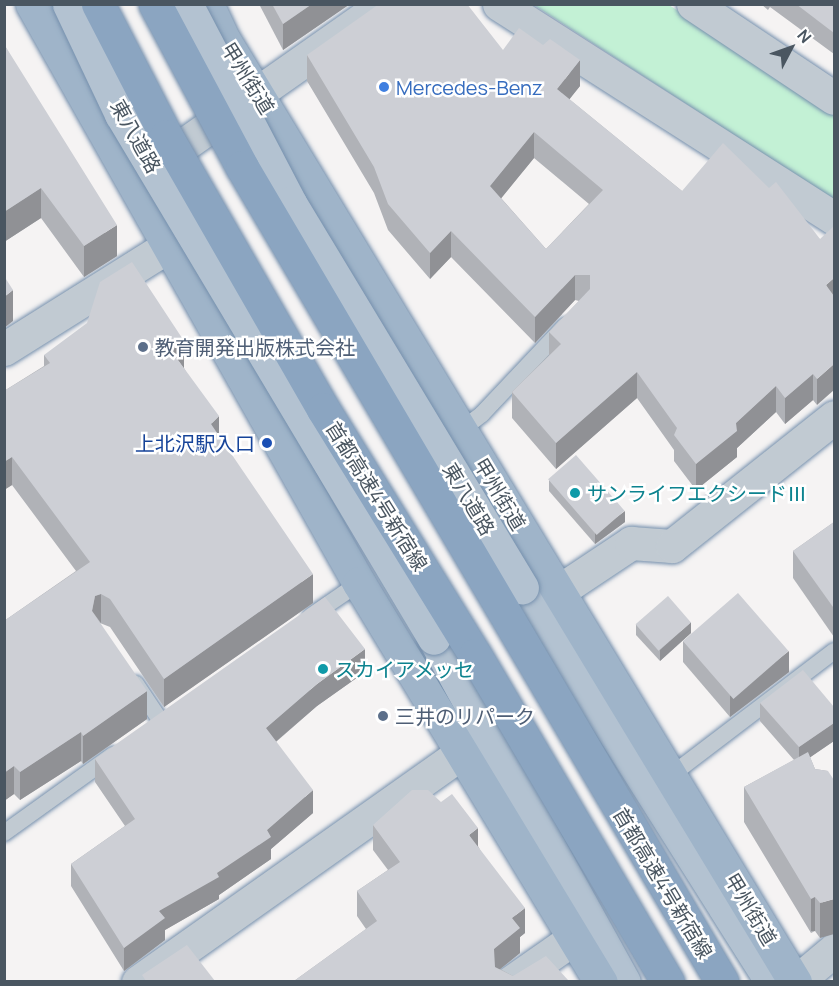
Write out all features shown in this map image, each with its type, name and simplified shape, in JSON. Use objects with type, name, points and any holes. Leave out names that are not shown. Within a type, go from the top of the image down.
[{"type":"highway","points":[[32,4],[359,583],[601,981]]},
{"type":"highway","name":"首都高速4号新宿線","points":[[98,4],[166,136],[323,409],[481,665],[668,981]]},
{"type":"highway","name":"首都高速4号新宿線","points":[[155,4],[254,188],[722,981]]},
{"type":"highway","name":"甲州街道","points":[[207,4],[224,40],[795,981]]},
{"type":"main road","name":"東八道路","points":[[69,4],[122,114],[434,638],[624,981]]},
{"type":"main road","name":"東八道路","points":[[186,4],[290,203],[522,587],[772,981]]},
{"type":"street","points":[[132,180],[259,96],[384,4]]},
{"type":"street","points":[[499,4],[834,218]]},
{"type":"street","points":[[693,4],[834,98]]},
{"type":"street","points":[[4,349],[168,246]]},
{"type":"street","points":[[559,591],[631,543],[672,546],[834,417]]},
{"type":"street","points":[[138,981],[461,753]]},
{"type":"street","points":[[511,981],[574,938]]},
{"type":"street","points":[[795,981],[834,950]]},
{"type":"lane","points":[[461,430],[482,414],[574,316]]},
{"type":"lane","points":[[301,623],[359,583]]},
{"type":"lane","points":[[670,776],[834,651]]},
{"type":"lane","points":[[128,672],[160,720]]},
{"type":"lane","points":[[142,734],[179,707]]},
{"type":"lane","points":[[4,833],[124,747]]},
{"type":"green space","points":[[534,5],[669,5],[834,112],[834,200]]},
{"type":"building","points":[[272,4],[312,4],[283,24]]},
{"type":"building","points":[[379,4],[467,4],[503,50],[519,28],[543,45],[550,39],[580,60],[557,89],[682,191],[723,143],[769,188],[776,182],[820,239],[834,226],[834,278],[826,285],[834,296],[834,364],[817,379],[813,374],[785,398],[776,386],[736,423],[737,431],[696,464],[674,435],[677,428],[637,372],[556,443],[512,392],[561,344],[549,332],[590,289],[590,275],[575,275],[535,317],[451,231],[430,253],[388,204],[374,167],[307,55]],"holes":[[[534,132],[603,190],[546,249],[490,186]]]},
{"type":"building","points":[[796,4],[834,4],[834,33]]},
{"type":"building","points":[[4,44],[117,225],[84,246],[41,188],[4,212]]},
{"type":"building","points":[[132,262],[184,341],[170,349],[219,416],[211,424],[313,574],[164,679],[110,599],[101,594],[95,596],[92,611],[147,691],[83,736],[81,732],[20,772],[14,766],[4,773],[4,621],[90,562],[12,457],[4,462],[4,391],[50,363],[44,355],[87,323],[100,282]]},
{"type":"building","points":[[4,276],[13,290],[4,297]]},
{"type":"building","points":[[576,455],[625,511],[597,535],[548,479]]},
{"type":"building","points":[[834,522],[834,607],[833,607],[793,551]]},
{"type":"building","points":[[738,593],[789,651],[733,699],[683,641]]},
{"type":"building","points":[[668,596],[691,622],[659,651],[636,624]]},
{"type":"building","points":[[325,597],[365,649],[317,684],[266,728],[313,790],[267,830],[271,837],[217,873],[219,877],[159,911],[165,918],[124,948],[71,864],[135,819],[95,759]]},
{"type":"building","points":[[803,670],[834,707],[834,723],[799,747],[760,703]]},
{"type":"building","points":[[808,752],[815,769],[828,771],[834,780],[834,899],[820,903],[815,897],[811,899],[744,787]]},
{"type":"building","points":[[412,790],[428,790],[441,802],[452,794],[478,828],[469,835],[525,908],[512,918],[520,928],[494,949],[495,967],[513,976],[546,956],[568,980],[294,981],[377,921],[357,891],[400,862],[373,825]]},
{"type":"building","points":[[187,945],[215,981],[146,981],[142,975]]},
{"type":"place","name":"Mercedes-Benz","points":[[384,87]]},
{"type":"place","name":"教育開発出版株式会社","points":[[143,347]]},
{"type":"place","name":"上北沢駅入口","points":[[267,443]]},
{"type":"place","name":"サンライフエクシードⅢ","points":[[575,493]]},
{"type":"place","name":"スカイアメッセ","points":[[323,669]]},
{"type":"place","name":"三井のリパーク","points":[[383,716]]}]
